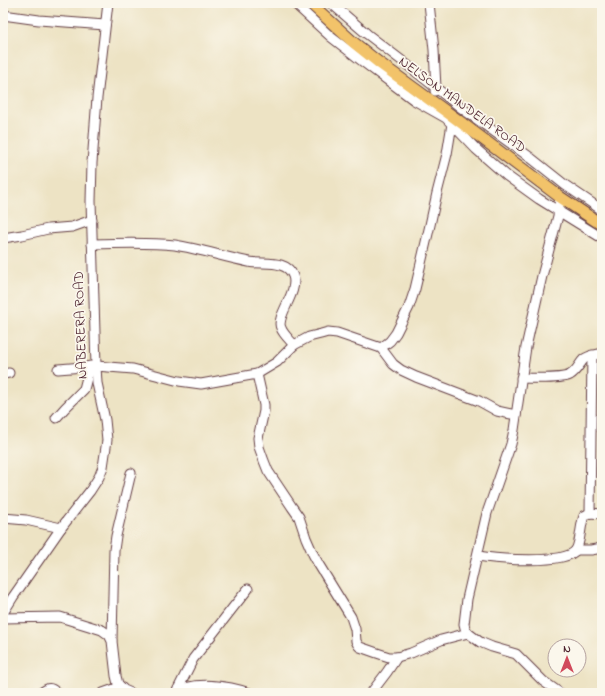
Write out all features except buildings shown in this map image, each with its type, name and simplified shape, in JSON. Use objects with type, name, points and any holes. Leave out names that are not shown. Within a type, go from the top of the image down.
[{"type":"main road","name":"NELSON MANDELA ROAD","points":[[310,3],[378,62],[433,101],[560,197],[602,225]]},
{"type":"street","name":"NABERERA ROAD","points":[[3,613],[61,528],[99,477],[103,467],[107,440],[105,420],[93,366],[92,156],[108,3]]},
{"type":"street","points":[[294,3],[331,37],[362,61],[409,96],[442,115],[476,149],[507,176],[539,199],[602,238]]},
{"type":"street","points":[[331,3],[367,34],[460,107],[532,158],[565,185],[602,210]]},
{"type":"street","points":[[429,3],[436,88],[433,101]]},
{"type":"street","points":[[3,15],[39,20],[105,25]]},
{"type":"street","points":[[381,348],[390,341],[396,333],[409,307],[415,289],[447,154],[452,124]]},
{"type":"street","points":[[560,197],[558,211],[532,314],[511,444],[487,513],[467,599],[465,628],[468,633],[480,642],[516,654],[543,681],[560,693]]},
{"type":"street","points":[[3,238],[48,229],[72,227],[92,220]]},
{"type":"street","points":[[92,244],[141,243],[175,246],[252,263],[276,264],[287,268],[293,275],[294,283],[291,296],[280,322],[280,327],[294,345]]},
{"type":"street","points":[[58,369],[93,366],[133,369],[180,381],[201,384],[257,374],[277,362],[294,345],[309,337],[328,332],[344,335],[381,348],[393,364],[401,370],[479,401],[497,411],[516,415]]},
{"type":"street","points":[[521,378],[546,378],[569,375],[575,371],[583,359],[602,353]]},
{"type":"street","points":[[590,513],[592,355]]},
{"type":"street","points":[[56,418],[84,389],[93,366]]},
{"type":"street","points":[[257,374],[264,405],[258,436],[264,461],[268,471],[299,517],[313,554],[350,617],[355,629],[356,643],[360,647],[377,653],[389,657],[397,657],[412,653],[441,640],[468,633]]},
{"type":"street","points":[[131,693],[124,690],[118,684],[112,641],[114,550],[116,536],[132,473]]},
{"type":"street","points":[[478,556],[516,560],[543,559],[572,554],[576,550],[579,542],[583,518],[590,513],[602,514]]},
{"type":"street","points":[[3,518],[26,520],[61,528]]},
{"type":"street","points":[[576,550],[602,548]]},
{"type":"street","points":[[176,692],[193,659],[248,589]]},
{"type":"street","points":[[3,618],[63,618],[102,630],[109,635],[112,641]]},
{"type":"street","points":[[371,693],[397,657]]},
{"type":"street","points":[[176,692],[193,687],[206,686],[232,688],[249,693]]},
{"type":"street","points":[[103,693],[120,687]]},
{"type":"street","points":[[41,693],[50,689],[53,689],[57,693]]}]
